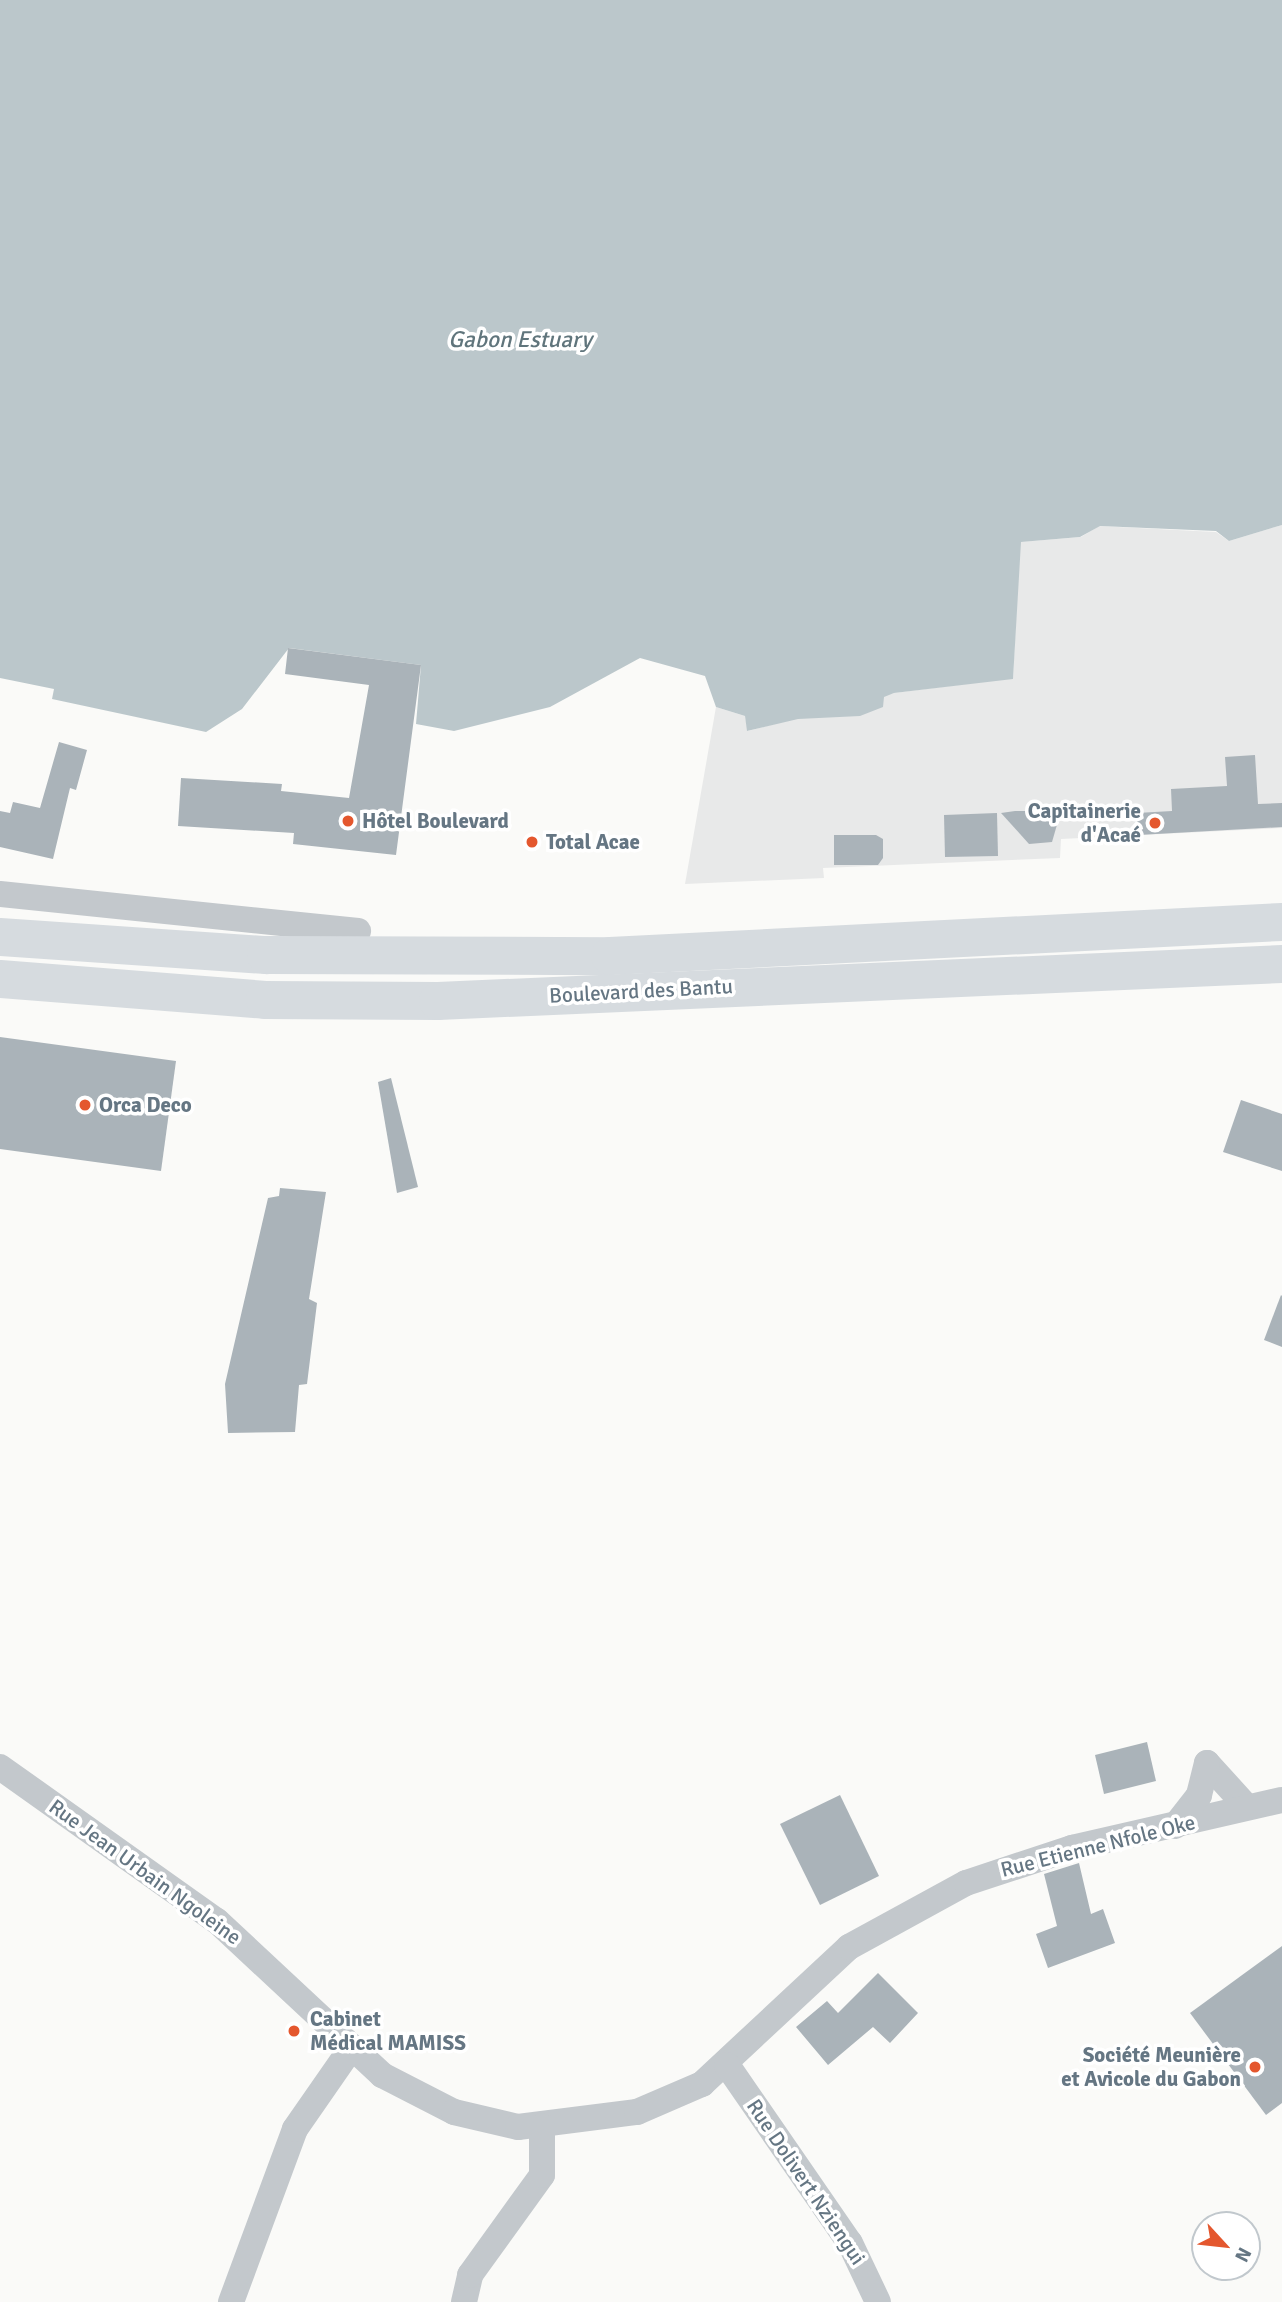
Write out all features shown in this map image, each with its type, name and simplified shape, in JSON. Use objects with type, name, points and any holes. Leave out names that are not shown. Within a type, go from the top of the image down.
[{"type":"highway","name":"Boulevard des Bantu","points":[[0,937],[266,955],[596,956],[1282,922]]},
{"type":"highway","name":"Boulevard des Bantu","points":[[0,979],[265,1000],[438,1001],[1282,964]]},
{"type":"street","points":[[0,894],[358,931]]},
{"type":"street","points":[[1175,1826],[1199,1795],[1207,1763],[1247,1807]]},
{"type":"street","name":"Rue Jean Urbain Ngoleine","points":[[0,1767],[217,1921],[350,2050],[391,2081],[454,2112],[489,2123],[542,2126],[637,2112],[676,2098],[727,2065]]},
{"type":"street","name":"Rue Etienne Nfole Oke","points":[[727,2065],[814,1974],[905,1910],[1007,1867],[1282,1800]]},
{"type":"street","points":[[231,2302],[295,2129],[350,2050]]},
{"type":"street","name":"Rue Dolivert Nziengui","points":[[727,2065],[850,2243],[878,2302]]},
{"type":"street","points":[[464,2302],[470,2275],[542,2175],[542,2126]]},
{"type":"shaded area","points":[[1282,525],[1282,828],[1061,839],[1060,858],[823,868],[824,878],[685,884],[716,707],[745,716],[748,731],[894,693],[1013,678],[1020,542],[1081,537],[1099,526],[1216,532],[1229,541]]},
{"type":"water","name":"Gabon Estuary","points":[[0,0],[1282,0],[1282,525],[1229,541],[1216,531],[1100,526],[1080,537],[1021,542],[1013,679],[894,693],[884,697],[883,707],[860,716],[798,719],[747,731],[745,716],[716,707],[705,676],[640,658],[550,707],[454,731],[416,724],[421,665],[289,648],[242,709],[206,732],[52,699],[54,689],[0,678]]},
{"type":"building","points":[[288,648],[421,665],[396,855],[293,844],[294,833],[178,826],[181,778],[282,784],[281,791],[349,798],[369,685],[285,674]]},
{"type":"building","points":[[59,742],[87,750],[76,790],[70,788],[53,859],[0,847],[0,811],[10,813],[13,802],[40,808]]},
{"type":"building","points":[[1255,755],[1258,804],[1282,803],[1282,827],[1138,835],[1137,813],[1172,811],[1171,789],[1227,786],[1225,757]]},
{"type":"building","points":[[1061,811],[1052,842],[1029,844],[1001,813]]},
{"type":"building","points":[[997,813],[998,856],[945,857],[944,815]]},
{"type":"building","points":[[834,835],[876,835],[883,839],[883,858],[878,865],[834,865]]},
{"type":"building","name":"Orca Deco","points":[[0,1037],[176,1061],[161,1171],[0,1149]]},
{"type":"building","points":[[391,1078],[418,1187],[397,1193],[378,1082]]},
{"type":"building","points":[[1241,1100],[1282,1114],[1282,1171],[1223,1152]]},
{"type":"building","points":[[280,1188],[326,1192],[309,1299],[317,1303],[307,1384],[299,1385],[295,1432],[228,1433],[225,1384],[268,1198],[279,1196]]},
{"type":"building","points":[[1282,1296],[1282,1347],[1264,1340]]},
{"type":"building","points":[[1147,1742],[1156,1781],[1104,1794],[1095,1755]]},
{"type":"building","points":[[840,1795],[879,1876],[820,1905],[780,1824]]},
{"type":"building","points":[[1079,1863],[1091,1914],[1103,1909],[1115,1943],[1048,1968],[1036,1934],[1057,1926],[1044,1874]]},
{"type":"building","name":"Société Meunière et Avicole du Gabon","points":[[1282,1946],[1282,2103],[1266,2115],[1190,2013]]},
{"type":"building","points":[[878,1973],[918,2013],[890,2043],[873,2027],[828,2065],[796,2027],[827,2001],[838,2013]]},
{"type":"place","name":"Hôtel Boulevard","points":[[348,821]]},
{"type":"place","name":"Capitainerie d'Acaé","points":[[1155,823]]},
{"type":"place","name":"Total Acae","points":[[532,842]]},
{"type":"place","name":"Orca Deco","points":[[85,1105]]},
{"type":"place","name":"Cabinet Médical MAMISS","points":[[294,2031]]},
{"type":"place","name":"Société Meunière et Avicole du Gabon","points":[[1255,2067]]}]
